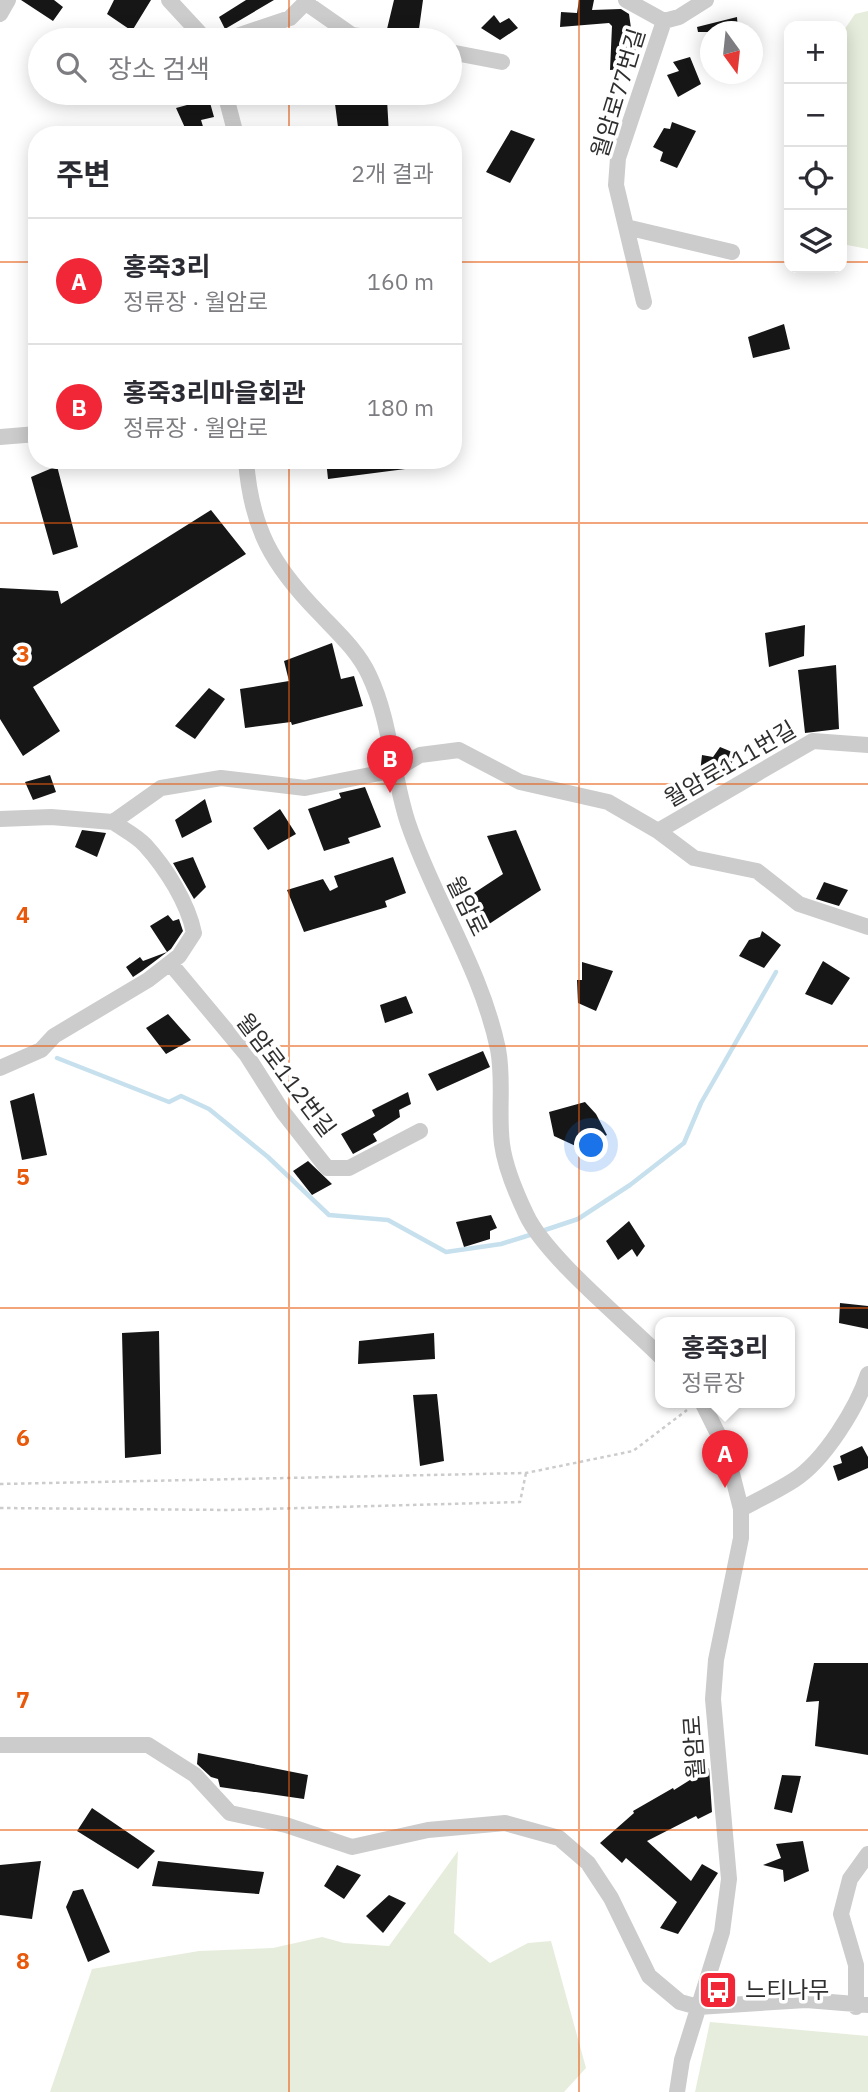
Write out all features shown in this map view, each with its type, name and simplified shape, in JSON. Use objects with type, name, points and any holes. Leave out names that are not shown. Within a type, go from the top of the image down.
[{"type":"street","points":[[0,14],[8,0]]},
{"type":"street","points":[[169,0],[195,28]]},
{"type":"street","name":"월암로77번길","points":[[626,0],[664,21],[679,17],[706,0]]},
{"type":"street","points":[[260,28],[290,18],[307,1],[343,28]]},
{"type":"street","name":"월암로77번길","points":[[644,302],[616,186],[618,158],[664,21]]},
{"type":"street","points":[[462,54],[502,62]]},
{"type":"street","points":[[228,105],[234,126]]},
{"type":"street","points":[[626,227],[732,251]]},
{"type":"street","points":[[0,437],[28,435]]},
{"type":"street","name":"월암로","points":[[247,469],[249,492],[262,540],[283,573],[358,656],[369,674],[407,821],[426,872],[471,966],[489,1014],[500,1068],[502,1144],[510,1172],[538,1232],[655,1351]]},
{"type":"street","name":"월암로111번길","points":[[658,831],[813,741],[868,745]]},
{"type":"street","name":"월암로111번길","points":[[395,770],[421,755],[459,750],[520,782],[608,802],[658,831],[694,858],[757,871],[799,904],[868,927]]},
{"type":"street","points":[[113,822],[160,788],[221,779],[305,788],[395,770]]},
{"type":"street","points":[[0,819],[51,817],[113,822],[144,844],[191,918],[194,933],[179,956],[148,980],[54,1036],[41,1050],[0,1068]]},
{"type":"street","name":"월암로112번길","points":[[170,963],[246,1054],[283,1112],[327,1168],[349,1168],[420,1131]]},
{"type":"street","points":[[741,1509],[796,1479],[838,1434],[860,1398],[868,1374]]},
{"type":"street","name":"월암로","points":[[677,2092],[682,2060],[722,1932],[729,1879],[715,1746],[713,1699],[716,1660],[741,1538],[741,1509],[726,1450],[696,1408]]},
{"type":"street","points":[[0,1745],[148,1745],[195,1775],[230,1813],[286,1825],[352,1847],[428,1830],[505,1823],[559,1838],[588,1863],[611,1898],[649,1976],[680,2003],[698,2007],[806,2000],[862,2006],[856,1965],[841,1914],[850,1880],[868,1854]]},
{"type":"path","points":[[0,1484],[526,1473],[633,1451],[692,1408]]},
{"type":"path","points":[[0,1508],[228,1510],[520,1502],[526,1473]]},
{"type":"green space","points":[[868,11],[868,249],[847,245],[847,26],[855,14]]},
{"type":"green space","points":[[458,1851],[454,1933],[490,1963],[528,1943],[551,1941],[586,2068],[564,2092],[50,2092],[92,1969],[199,1951],[273,1948],[322,1937],[344,1943],[389,1946]]},
{"type":"green space","points":[[710,2022],[868,2036],[868,2092],[695,2092]]},
{"type":"building","points":[[21,0],[54,0],[63,7],[53,21]]},
{"type":"building","points":[[114,0],[151,0],[134,28],[128,28],[107,14]]},
{"type":"building","points":[[246,0],[274,0],[227,28],[219,17]]},
{"type":"building","points":[[394,0],[423,0],[419,28],[387,28]]},
{"type":"building","points":[[579,0],[594,0],[592,10],[621,9],[629,14],[633,42],[636,41],[634,68],[610,70],[612,26],[609,23],[560,27],[561,12],[577,13]]},
{"type":"building","points":[[494,15],[500,23],[509,18],[518,28],[500,40],[481,28]]},
{"type":"building","points":[[737,17],[737,21],[721,21]]},
{"type":"building","points":[[690,57],[701,84],[678,97],[667,75],[679,71],[673,62]]},
{"type":"building","points":[[211,105],[214,117],[201,120],[203,126],[184,126],[176,108]]},
{"type":"building","points":[[335,105],[387,105],[388,126],[338,126]]},
{"type":"building","points":[[672,122],[696,131],[677,168],[660,161],[663,152],[653,147],[664,128],[670,129]]},
{"type":"building","points":[[511,130],[535,139],[510,183],[486,172]]},
{"type":"building","points":[[784,324],[790,349],[753,358],[748,337]]},
{"type":"building","points":[[50,469],[58,469],[78,547],[53,555],[31,477]]},
{"type":"building","points":[[327,469],[405,469],[328,479]]},
{"type":"building","points":[[211,510],[246,554],[33,687],[60,731],[23,756],[0,719],[0,588],[58,591],[61,604]]},
{"type":"building","points":[[805,625],[804,656],[769,667],[765,633]]},
{"type":"building","points":[[332,643],[341,679],[354,676],[363,706],[292,725],[291,722],[245,728],[240,689],[289,681],[284,661]]},
{"type":"building","points":[[836,665],[839,729],[805,733],[798,670]]},
{"type":"building","points":[[209,688],[225,699],[195,739],[175,726]]},
{"type":"building","points":[[720,747],[737,754],[722,779],[700,773],[702,755],[713,757]]},
{"type":"building","points":[[50,775],[56,792],[33,800],[25,782]]},
{"type":"building","points":[[365,787],[381,827],[348,838],[350,843],[324,851],[308,809],[341,798],[339,793]]},
{"type":"building","points":[[205,799],[212,822],[182,838],[175,820]]},
{"type":"building","points":[[280,809],[296,834],[268,850],[253,828]]},
{"type":"building","points":[[82,830],[106,833],[97,857],[75,847]]},
{"type":"building","points":[[516,830],[541,890],[486,926],[471,895],[503,874],[487,836]]},
{"type":"building","points":[[193,857],[206,887],[194,899],[173,863]]},
{"type":"building","points":[[393,857],[406,893],[385,901],[387,907],[304,932],[287,890],[323,879],[330,891],[338,887],[334,876]]},
{"type":"building","points":[[824,882],[848,890],[839,906],[816,899]]},
{"type":"building","points":[[168,915],[173,921],[179,919],[183,931],[171,949],[142,971],[133,977],[126,967],[140,957],[143,961],[167,952],[150,926]]},
{"type":"building","points":[[762,931],[781,945],[764,968],[739,956],[749,940],[760,937]]},
{"type":"building","points":[[823,961],[850,978],[832,1005],[805,994]]},
{"type":"building","points":[[582,962],[613,971],[596,1011],[578,1003],[577,980],[582,980]]},
{"type":"building","points":[[406,996],[413,1013],[385,1023],[380,1005]]},
{"type":"building","points":[[168,1014],[191,1040],[166,1054],[146,1028]]},
{"type":"building","points":[[483,1051],[490,1067],[437,1091],[428,1074]]},
{"type":"building","points":[[408,1092],[411,1104],[399,1110],[400,1117],[373,1134],[377,1141],[353,1154],[341,1134],[375,1116],[372,1110]]},
{"type":"building","points":[[34,1093],[47,1155],[22,1160],[10,1101]]},
{"type":"building","points":[[585,1102],[596,1114],[607,1135],[580,1148],[554,1136],[549,1112]]},
{"type":"building","points":[[308,1161],[332,1184],[312,1195],[293,1171]]},
{"type":"building","points":[[491,1215],[497,1228],[490,1231],[490,1239],[464,1247],[456,1222]]},
{"type":"building","points":[[629,1221],[645,1246],[637,1257],[632,1249],[618,1260],[606,1241]]},
{"type":"building","points":[[840,1303],[868,1306],[868,1329],[839,1323]]},
{"type":"building","points":[[159,1331],[161,1454],[125,1458],[122,1333]]},
{"type":"building","points":[[434,1333],[435,1359],[358,1364],[359,1341]]},
{"type":"building","points":[[437,1394],[444,1461],[420,1466],[413,1395]]},
{"type":"building","points":[[862,1446],[868,1457],[868,1468],[838,1481],[833,1466],[842,1463],[840,1456]]},
{"type":"building","points":[[814,1663],[868,1663],[868,1755],[815,1746],[819,1701],[806,1702]]},
{"type":"building","points":[[198,1753],[308,1775],[304,1799],[220,1787],[218,1779],[211,1777],[197,1764]]},
{"type":"building","points":[[709,1768],[712,1812],[698,1819],[696,1816],[647,1841],[691,1881],[702,1864],[718,1873],[678,1934],[660,1928],[677,1902],[626,1858],[622,1863],[600,1843],[634,1813],[633,1811]]},
{"type":"building","points":[[782,1775],[801,1776],[792,1813],[774,1809]]},
{"type":"building","points":[[92,1808],[155,1851],[138,1869],[77,1831]]},
{"type":"building","points":[[803,1841],[809,1871],[784,1882],[783,1870],[763,1865],[781,1858],[776,1844]]},
{"type":"building","points":[[41,1861],[32,1919],[0,1915],[0,1865]]},
{"type":"building","points":[[158,1861],[264,1872],[259,1894],[152,1886]]},
{"type":"building","points":[[337,1865],[361,1875],[344,1899],[324,1886]]},
{"type":"building","points":[[83,1889],[110,1952],[88,1962],[66,1907],[73,1891]]},
{"type":"building","points":[[389,1895],[406,1903],[383,1933],[366,1916]]},
{"type":"waterway","points":[[542,1231],[578,1219],[630,1185],[684,1143],[701,1103],[776,972]]},
{"type":"waterway","points":[[57,1058],[169,1102],[181,1096],[209,1109],[268,1157],[329,1215],[388,1220],[446,1252],[501,1244],[533,1234]]},
{"type":"place","name":"홍죽3리마을회관","points":[[390,793]]},
{"type":"place","name":"홍죽3리","points":[[725,1488]]},
{"type":"place","name":"느티나무","points":[[718,1990]]}]
